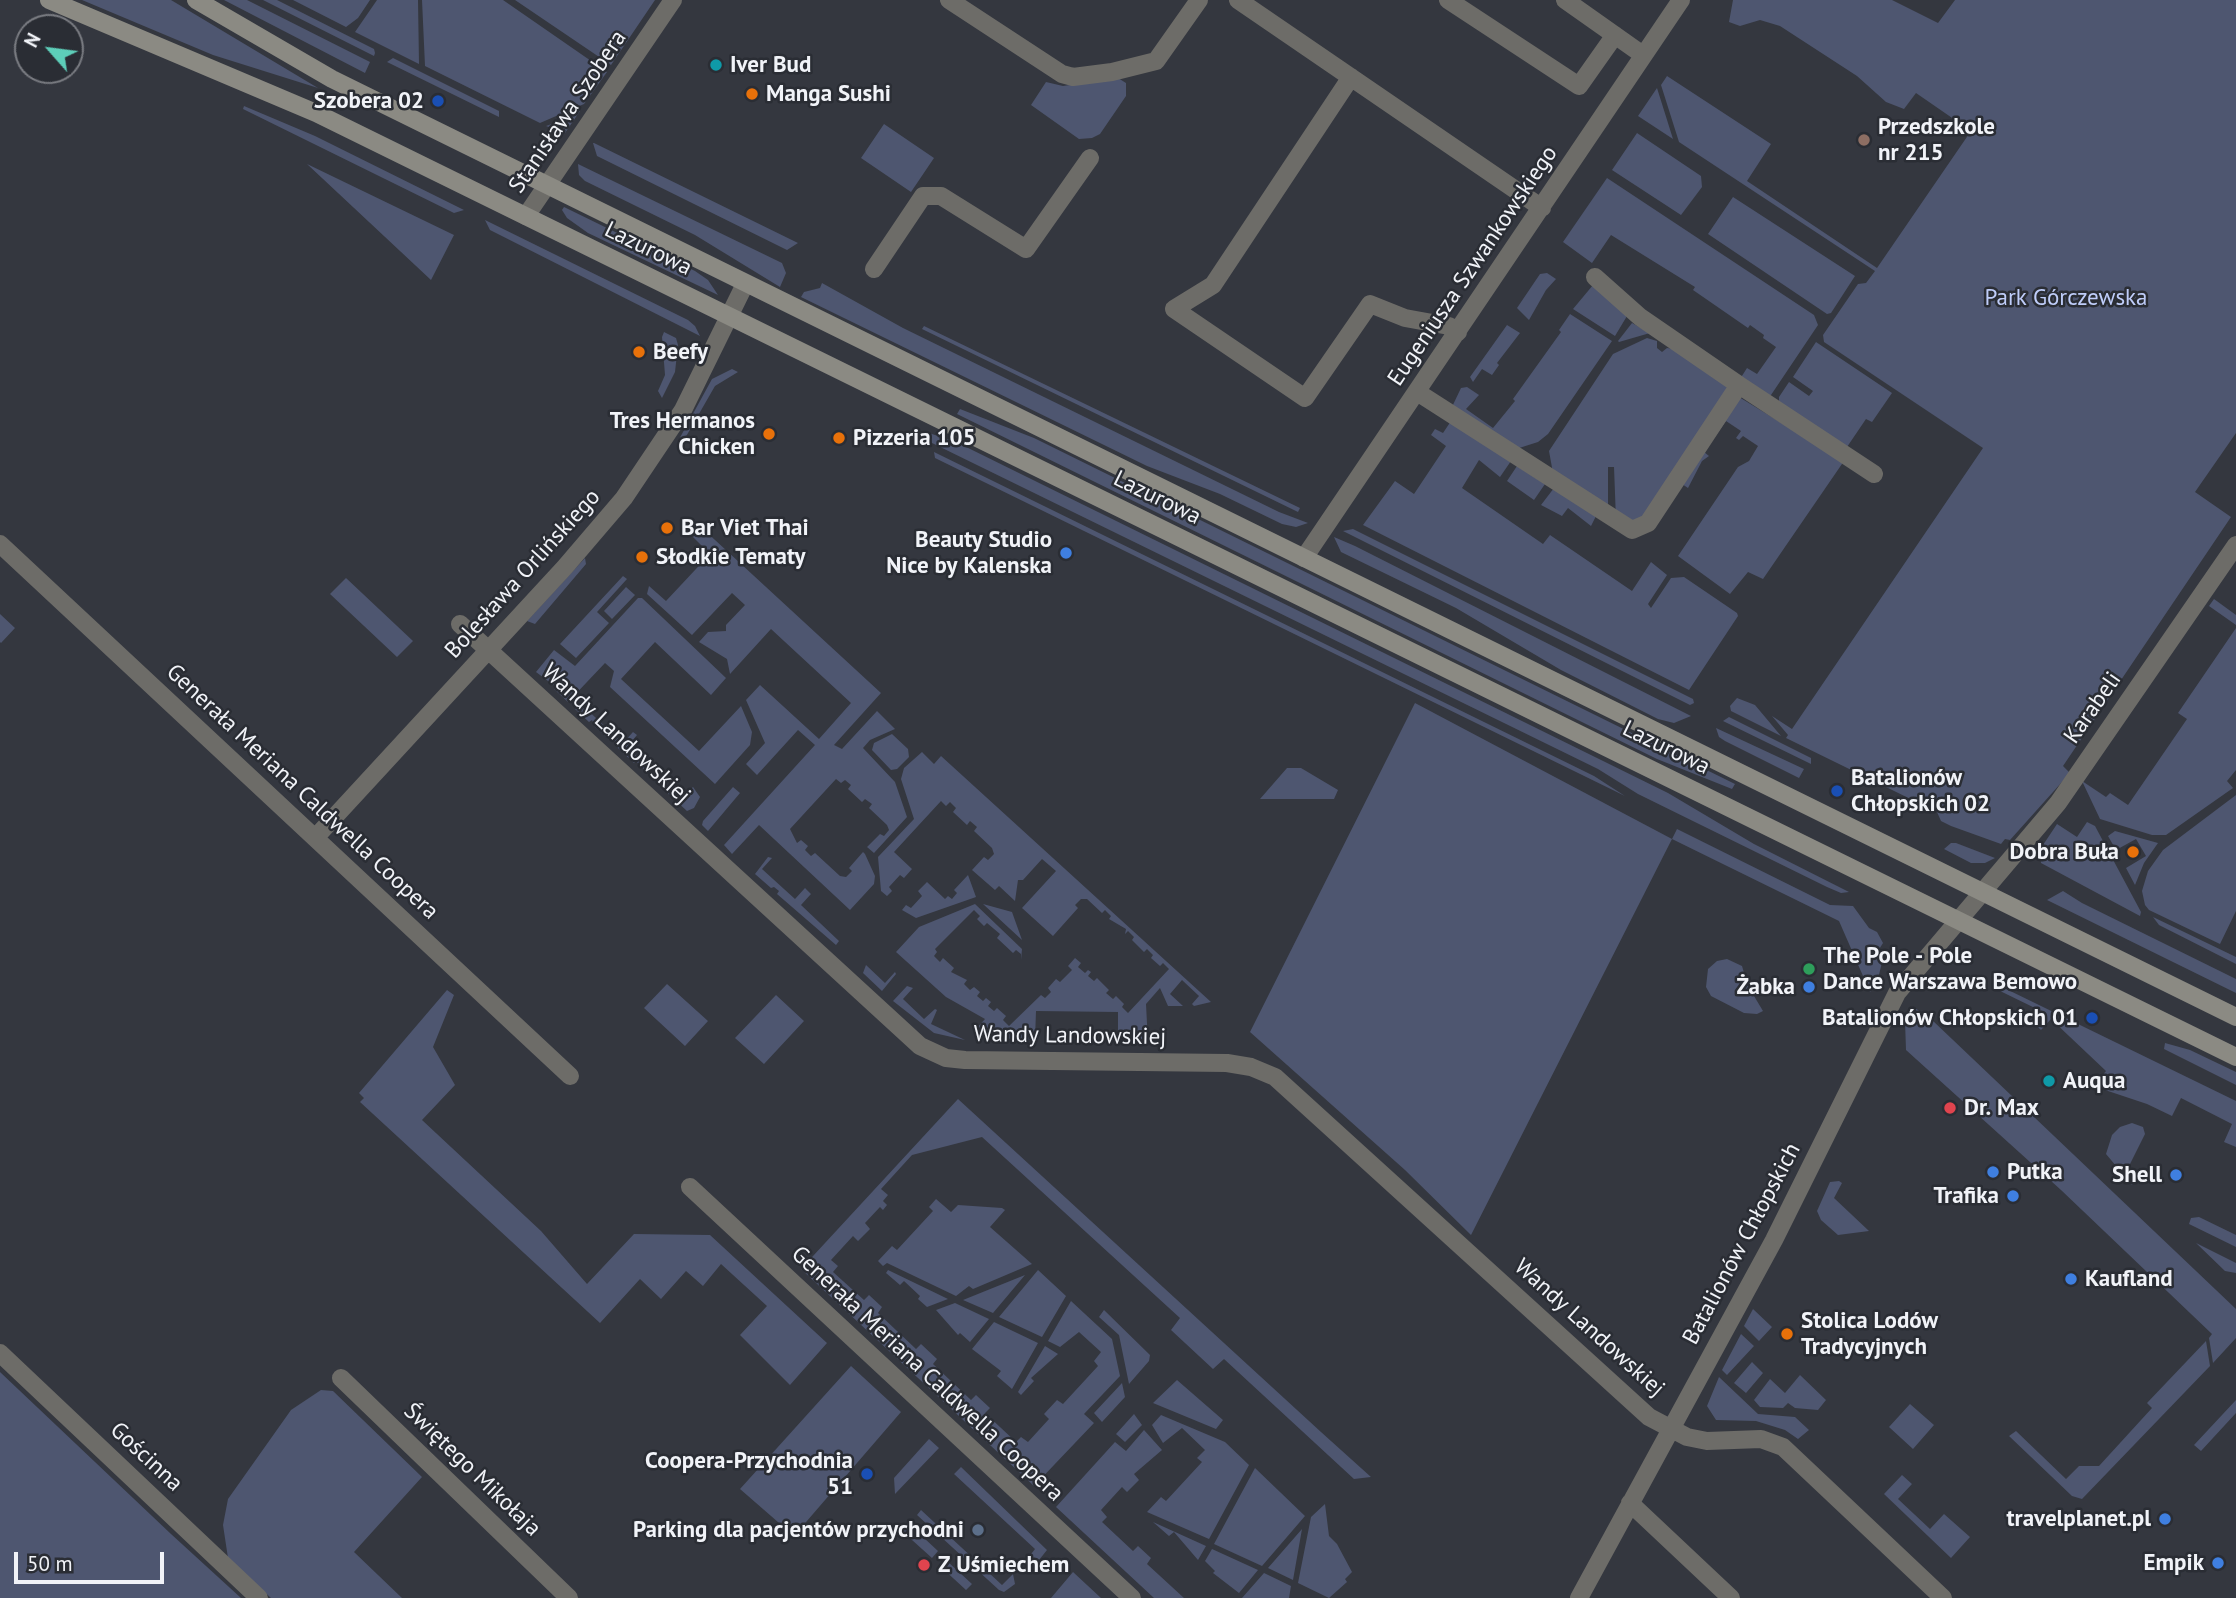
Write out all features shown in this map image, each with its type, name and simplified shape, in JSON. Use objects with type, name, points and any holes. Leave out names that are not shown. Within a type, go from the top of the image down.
[{"type":"main road","name":"Lazurowa","points":[[49,0],[316,113],[2236,1057]]},
{"type":"main road","name":"Lazurowa","points":[[196,0],[332,79],[2236,1017]]},
{"type":"street","name":"Stanisława Szobera","points":[[526,216],[673,0]]},
{"type":"street","points":[[949,0],[1062,74],[1073,77],[1112,72],[1156,61],[1199,0]]},
{"type":"street","points":[[1238,0],[1542,208]]},
{"type":"street","points":[[1448,0],[1579,86],[1615,35]]},
{"type":"street","points":[[1565,0],[1643,55]]},
{"type":"street","name":"Eugeniusza Szwankowskiego","points":[[1304,558],[1681,0]]},
{"type":"street","points":[[1351,78],[1213,285],[1174,309],[1305,398],[1370,304],[1405,318],[1449,326],[1458,332]]},
{"type":"street","points":[[874,269],[923,196],[941,196],[1026,249],[1090,159]]},
{"type":"street","points":[[1595,277],[1640,317],[1874,474]]},
{"type":"street","name":"Bolesława Orlińskiego","points":[[315,838],[599,528],[649,464],[683,410],[745,284]]},
{"type":"street","points":[[1417,392],[1632,530],[1648,523],[1739,385]]},
{"type":"street","name":"Generała Meriana Caldwella Coopera","points":[[0,544],[570,1076]]},
{"type":"street","name":"Karabeli","points":[[1958,920],[2057,803],[2236,545]]},
{"type":"street","name":"Wandy Landowskiej","points":[[460,624],[920,1046],[946,1058],[965,1060],[1227,1063],[1251,1067],[1275,1077],[1649,1417],[1671,1430],[1707,1441],[1761,1439],[1783,1447],[1943,1598]]},
{"type":"street","name":"Batalionów Chłopskich","points":[[1579,1598],[1774,1240],[1897,993],[1958,920]]},
{"type":"street","name":"Generała Meriana Caldwella Coopera","points":[[690,1187],[1132,1598]]},
{"type":"street","name":"Gościnna","points":[[0,1353],[259,1598]]},
{"type":"street","name":"Świętego Mikołaja","points":[[341,1378],[569,1598]]},
{"type":"street","points":[[1630,1503],[1731,1598]]},
{"type":"green space","points":[[82,0],[171,0],[318,88],[213,55]]},
{"type":"green space","points":[[224,0],[247,0],[370,62],[365,73]]},
{"type":"green space","points":[[263,0],[277,0],[374,49],[374,56]]},
{"type":"green space","points":[[293,0],[370,0],[358,18],[346,27]]},
{"type":"green space","points":[[377,0],[418,0],[419,64],[355,32]]},
{"type":"green space","points":[[422,0],[503,0],[607,72],[584,104],[540,123],[425,66]]},
{"type":"green space","points":[[515,0],[655,0],[611,65]]},
{"type":"green space","name":"Park Górczewska","points":[[1733,0],[1892,0],[1938,23],[1955,0],[2236,0],[2236,433],[2195,492],[2231,517],[2063,766],[2070,773],[2010,840],[2005,839],[2001,844],[1951,826],[1941,821],[1937,812],[1786,738],[1788,735],[1772,716],[1792,729],[1983,448],[1824,342],[1823,335],[1858,284],[1866,283],[1875,271],[1679,142],[1661,85],[1667,76],[1771,144],[1747,181],[1877,268],[1971,131],[1916,93],[1904,109],[1886,102],[1857,76],[1780,26],[1760,20],[1740,26],[1729,22]]},
{"type":"green space","points":[[393,58],[499,111],[499,117],[387,62]]},
{"type":"green space","points":[[1118,78],[1126,83],[1126,96],[1100,134],[1092,138],[1079,139],[1031,105],[1046,82],[1063,86]]},
{"type":"green space","points":[[1657,88],[1673,139],[1638,116]]},
{"type":"green space","points":[[244,106],[315,136],[464,210],[454,213],[243,109]]},
{"type":"green space","points":[[580,111],[565,133],[546,126],[563,120]]},
{"type":"green space","points":[[884,124],[934,158],[911,192],[861,158]]},
{"type":"green space","points":[[1637,133],[1701,176],[1702,187],[1681,215],[1612,170]]},
{"type":"green space","points":[[593,143],[798,243],[787,250],[597,156]]},
{"type":"green space","points":[[307,164],[454,235],[431,280]]},
{"type":"green space","points":[[578,164],[782,263],[786,273],[780,287],[695,235],[585,181],[579,175]]},
{"type":"green space","points":[[1607,178],[1814,315],[1818,325],[1771,395],[1765,395],[1740,379],[1747,368],[1757,374],[1776,347],[1763,338],[1764,335],[1750,325],[1748,328],[1693,290],[1695,287],[1611,235],[1592,263],[1563,242]]},
{"type":"green space","points":[[1733,197],[1855,276],[1831,313],[1827,314],[1708,234]]},
{"type":"green space","points":[[564,207],[695,271],[708,280],[718,295],[588,233],[567,218],[562,210]]},
{"type":"green space","points":[[485,220],[688,320],[700,336],[490,230]]},
{"type":"green space","points":[[1547,273],[1556,279],[1546,290],[1529,320],[1517,308],[1540,274]]},
{"type":"green space","points":[[822,283],[903,328],[1279,512],[1308,523],[1296,527],[1282,524],[1220,494],[1147,466],[801,297],[804,292],[820,288]]},
{"type":"green space","points":[[1593,285],[1627,316],[1615,336],[1573,309]]},
{"type":"green space","points":[[1570,314],[1612,341],[1548,434],[1538,442],[1516,449],[1451,409],[1461,388],[1467,387],[1479,395],[1466,409],[1493,428],[1515,401],[1513,399],[1561,332],[1559,330]]},
{"type":"green space","points":[[1632,323],[1650,333],[1619,342],[1618,341]]},
{"type":"green space","points":[[1507,325],[1520,333],[1497,363],[1499,365],[1492,375],[1482,369],[1473,382],[1470,377]]},
{"type":"green space","points":[[924,326],[1300,508],[1298,512],[922,329]]},
{"type":"green space","points":[[664,332],[676,338],[678,345],[675,372],[662,398],[658,391],[665,375],[662,337]]},
{"type":"green space","points":[[1647,338],[1657,341],[1657,348],[1662,352],[1667,348],[1674,349],[1726,383],[1728,393],[1642,521],[1616,520],[1614,467],[1608,467],[1608,515],[1553,473],[1549,451],[1613,354]]},
{"type":"green space","points":[[1816,342],[1892,393],[1872,422],[1866,419],[1847,447],[1779,404],[1779,397],[1789,382],[1809,396],[1813,391],[1793,377]]},
{"type":"green space","points":[[732,369],[738,372],[715,386],[684,440],[677,443],[712,379]]},
{"type":"green space","points":[[1739,397],[1844,461],[1763,579],[1748,572],[1730,594],[1678,556],[1738,467],[1749,461],[1758,446],[1743,436],[1739,440],[1736,438],[1741,431],[1726,421],[1704,452],[1709,456],[1702,461],[1688,488],[1679,482]]},
{"type":"green space","points":[[960,409],[1034,438],[1735,784],[1732,789],[1657,759],[957,414]]},
{"type":"green space","points":[[1451,421],[1511,461],[1500,477],[1479,460],[1462,488],[1543,544],[1550,535],[1632,591],[1651,562],[1667,575],[1648,604],[1651,608],[1671,578],[1684,577],[1737,613],[1738,616],[1689,690],[1363,525],[1395,481],[1414,494],[1446,446],[1431,435],[1435,429],[1443,433]]},
{"type":"green space","points":[[929,433],[956,442],[1668,793],[1754,844],[1849,892],[1841,893],[1827,887],[1638,794],[1598,769],[932,443]]},
{"type":"green space","points":[[934,452],[1594,776],[1625,796],[935,458]]},
{"type":"green space","points":[[1517,466],[1545,484],[1534,500],[1507,481]]},
{"type":"green space","points":[[1554,488],[1596,516],[1591,526],[1568,508],[1562,516],[1541,505]]},
{"type":"green space","points":[[702,528],[881,693],[834,745],[842,749],[877,711],[895,729],[870,740],[863,748],[895,782],[907,817],[874,853],[867,847],[880,834],[884,836],[889,830],[869,808],[872,804],[865,799],[862,802],[848,789],[851,785],[845,780],[841,783],[836,779],[790,829],[797,843],[801,840],[808,846],[805,850],[811,856],[815,853],[840,876],[846,877],[852,871],[849,868],[863,852],[865,854],[875,876],[874,884],[850,910],[759,825],[732,854],[724,845],[815,745],[798,730],[757,775],[746,764],[765,743],[746,700],[760,685],[819,739],[851,703],[771,629],[730,674],[727,659],[699,642],[708,632],[726,631],[726,625],[745,605],[732,593],[692,635],[647,594],[649,586],[666,601],[710,554],[693,537]]},
{"type":"green space","points":[[1353,529],[1693,699],[1694,703],[1690,705],[1343,531]]},
{"type":"green space","points":[[1334,537],[1691,716],[1674,723],[1658,719],[1561,670],[1456,608],[1341,552]]},
{"type":"green space","points":[[585,558],[586,564],[535,624],[527,621]]},
{"type":"green space","points":[[623,576],[627,579],[597,612],[609,623],[576,658],[560,644]]},
{"type":"green space","points":[[346,578],[413,641],[397,657],[330,594]]},
{"type":"green space","points":[[626,587],[635,595],[612,619],[604,611]]},
{"type":"green space","points":[[638,598],[642,598],[726,678],[711,695],[655,642],[621,679],[699,751],[741,706],[752,732],[750,745],[715,784],[610,687],[614,671],[605,663],[568,702],[554,689],[556,687],[536,672],[554,650],[575,666]]},
{"type":"green space","points":[[2214,599],[2236,615],[2236,625],[2209,606]]},
{"type":"green space","points":[[0,614],[15,628],[1,643],[0,642]]},
{"type":"green space","points":[[2236,628],[2236,770],[2227,781],[2233,788],[2166,835],[2152,835],[2100,819],[2082,781],[2106,797],[2110,793],[2128,805],[2187,719],[2178,713]]},
{"type":"green space","points":[[591,692],[582,705],[623,743],[633,732],[637,735],[627,747],[682,798],[693,787],[700,797],[694,808],[687,811],[662,788],[664,786],[657,783],[636,761],[634,763],[618,748],[614,740],[612,742],[595,727],[592,720],[589,722],[575,709]]},
{"type":"green space","points":[[1737,698],[1755,705],[1781,736],[1731,711],[1730,706]]},
{"type":"green space","points":[[1415,703],[1672,839],[1471,1235],[1405,1170],[1250,1032]]},
{"type":"green space","points":[[1729,717],[1811,758],[1811,764],[1723,721]]},
{"type":"green space","points":[[1716,728],[1804,769],[1799,778],[1725,741],[1719,737]]},
{"type":"green space","points":[[892,734],[908,749],[909,757],[897,769],[891,770],[872,750],[874,743]]},
{"type":"green space","points":[[922,752],[934,764],[941,756],[1211,1002],[1194,1006],[1192,1004],[1199,996],[1182,980],[1170,994],[1183,1006],[1168,1006],[1160,988],[1146,1004],[1148,1043],[1118,1043],[1118,1012],[1036,1011],[1035,1040],[975,1037],[976,1029],[985,1019],[946,997],[896,952],[919,927],[975,904],[1022,949],[1021,960],[1021,954],[1016,950],[1013,953],[997,938],[1000,934],[987,923],[984,926],[977,919],[980,916],[974,910],[935,949],[937,952],[934,956],[940,962],[943,958],[954,968],[951,972],[967,980],[964,984],[970,990],[974,987],[980,992],[977,996],[983,1001],[986,998],[991,1002],[988,1006],[994,1011],[997,1008],[1006,1016],[1003,1020],[1009,1026],[1041,995],[1045,998],[1051,992],[1048,988],[1056,979],[1060,982],[1072,970],[1068,966],[1075,958],[1081,963],[1078,967],[1085,973],[1088,970],[1091,972],[1088,976],[1094,981],[1097,978],[1109,990],[1106,993],[1113,999],[1116,996],[1128,1013],[1169,969],[1163,963],[1160,966],[1151,958],[1153,955],[1147,949],[1144,952],[1132,940],[1134,937],[1128,931],[1125,934],[1126,929],[1109,919],[1111,916],[1105,910],[1102,913],[1087,899],[1081,899],[1075,905],[1078,908],[1053,936],[1022,908],[1056,871],[1042,859],[1023,880],[1018,880],[1015,901],[999,886],[995,890],[972,870],[984,857],[988,860],[994,854],[992,848],[974,831],[977,827],[970,821],[967,825],[953,812],[956,808],[950,802],[946,806],[941,801],[894,852],[912,869],[904,878],[900,875],[889,887],[892,891],[887,896],[881,891],[878,857],[914,819],[901,779],[904,768]]},
{"type":"green space","points":[[1287,768],[1301,768],[1338,790],[1334,799],[1260,799]]},
{"type":"green space","points":[[733,787],[740,793],[708,831],[702,825],[703,821]]},
{"type":"green space","points":[[2236,795],[2236,911],[2220,944],[2149,910],[2142,891],[2148,871],[2163,850]]},
{"type":"green space","points":[[2087,822],[2095,826],[2141,912],[2140,916],[2041,863],[2039,851],[2057,824],[2077,837]]},
{"type":"green space","points":[[1677,829],[1830,905],[1853,906],[1869,928],[1877,932],[1883,943],[1878,951],[1884,954],[1877,983],[1870,992],[1839,921],[1672,839]]},
{"type":"green space","points":[[2115,831],[2158,843],[2144,863],[2135,885],[2126,868],[2146,856],[2136,839],[2116,850],[2108,836]]},
{"type":"green space","points":[[1951,843],[1995,858],[1985,863],[1971,863],[1944,849]]},
{"type":"green space","points":[[768,857],[772,858],[762,869],[795,899],[805,888],[811,894],[801,905],[839,941],[836,945],[777,894],[779,891],[771,888],[755,874]]},
{"type":"green space","points":[[968,875],[976,897],[916,918],[902,910],[906,905],[911,908],[922,896],[918,891],[927,882],[945,899],[948,896],[952,899],[957,893],[954,890]]},
{"type":"green space","points":[[2063,891],[2236,979],[2236,993],[2047,900]]},
{"type":"green space","points":[[983,904],[1012,912],[1022,940]]},
{"type":"green space","points":[[2153,917],[2236,957],[2236,964],[2159,925]]},
{"type":"green space","points":[[1727,959],[1742,966],[1748,986],[1763,1011],[1757,1014],[1744,1013],[1711,996],[1706,987],[1708,969],[1717,961]]},
{"type":"green space","points":[[866,965],[885,983],[895,972],[896,974],[882,991],[863,973]]},
{"type":"green space","points":[[667,984],[708,1021],[685,1046],[644,1008]]},
{"type":"green space","points":[[907,986],[913,988],[903,999],[924,1019],[937,1010],[931,1024],[965,1040],[934,1033],[893,1001]]},
{"type":"green space","points":[[2000,986],[2236,1101],[2236,1147],[2224,1142],[2232,1124],[2181,1098],[2172,1116],[2147,1104],[2105,1090],[2096,1083],[2106,1071],[2051,1019],[2041,1030],[2030,1020],[2039,1010],[1998,990]]},
{"type":"green space","points":[[447,990],[454,995],[433,1047],[455,1085],[422,1120],[541,1231],[587,1284],[634,1234],[710,1235],[827,1343],[790,1385],[740,1335],[767,1306],[721,1264],[703,1286],[686,1271],[661,1299],[640,1279],[600,1323],[360,1102],[364,1098],[359,1093]]},
{"type":"green space","points":[[776,995],[804,1021],[764,1064],[735,1038]]},
{"type":"green space","points":[[1915,1008],[1932,1020],[2236,1309],[2236,1338],[2213,1363],[2209,1338],[2212,1334],[2061,1190],[1906,1050],[1905,1021]]},
{"type":"green space","points":[[2165,1043],[2190,1050],[2236,1072],[2236,1085],[2164,1049]]},
{"type":"green space","points":[[958,1099],[1371,1477],[1354,1479],[1224,1359],[1213,1369],[1171,1330],[1180,1318],[982,1137],[912,1155],[881,1189],[888,1195],[883,1201],[887,1205],[883,1210],[880,1207],[865,1223],[870,1229],[858,1241],[853,1236],[831,1260],[838,1266],[833,1272],[864,1300],[869,1295],[882,1307],[878,1313],[916,1349],[921,1344],[937,1359],[933,1364],[971,1400],[976,1395],[990,1408],[985,1413],[1016,1442],[1021,1437],[1028,1442],[1049,1419],[1044,1414],[1057,1400],[1063,1404],[1098,1366],[1094,1361],[1101,1352],[1079,1332],[1060,1347],[1048,1341],[1071,1301],[1112,1339],[1120,1376],[1084,1414],[1094,1423],[1034,1486],[801,1269]]},
{"type":"green space","points":[[2132,1123],[2143,1127],[2145,1134],[2126,1172],[2136,1178],[2132,1185],[2106,1154],[2112,1135],[2120,1127]]},
{"type":"green space","points":[[1830,1182],[1842,1183],[1834,1198],[1869,1231],[1838,1235],[1821,1220],[1817,1211]]},
{"type":"green space","points":[[936,1199],[951,1212],[958,1205],[1005,1210],[990,1227],[1032,1264],[973,1289],[969,1286],[956,1296],[887,1263],[883,1266],[878,1261],[892,1246],[897,1250],[933,1211],[929,1207]]},
{"type":"green space","points":[[2199,1217],[2236,1235],[2236,1247],[2189,1224],[2191,1218]]},
{"type":"green space","points":[[2196,1243],[2236,1263],[2236,1273],[2225,1271]]},
{"type":"green space","points":[[888,1270],[948,1299],[927,1307],[904,1281],[900,1285],[886,1273]]},
{"type":"green space","points":[[1038,1270],[1066,1296],[1042,1337],[999,1317]]},
{"type":"green space","points":[[1025,1275],[993,1313],[963,1300]]},
{"type":"green space","points":[[955,1303],[989,1319],[970,1342],[960,1333],[958,1335],[936,1310]]},
{"type":"green space","points":[[1753,1309],[1772,1327],[1759,1341],[1744,1326]]},
{"type":"green space","points":[[1104,1310],[1150,1355],[1149,1361],[1129,1384],[1119,1335],[1099,1317]]},
{"type":"green space","points":[[994,1322],[1038,1343],[1012,1389],[997,1376],[1001,1371],[972,1349]]},
{"type":"green space","points":[[1741,1334],[1754,1346],[1727,1375],[1722,1370]]},
{"type":"green space","points":[[2206,1341],[2210,1366],[2082,1499],[2072,1496],[2009,1436],[2016,1431],[2066,1479],[2079,1466],[2099,1466],[2152,1408],[2147,1403]]},
{"type":"green space","points":[[1045,1346],[1058,1354],[1031,1378],[1034,1381],[1021,1395],[1018,1392]]},
{"type":"green space","points":[[1752,1362],[1763,1373],[1746,1393],[1734,1383]]},
{"type":"green space","points":[[851,1366],[901,1412],[794,1536],[740,1489]]},
{"type":"green space","points":[[0,1372],[171,1534],[241,1598],[0,1598]]},
{"type":"green space","points":[[1800,1375],[1826,1400],[1818,1410],[1795,1408],[1788,1403],[1783,1408],[1760,1407],[1754,1400],[1770,1379],[1785,1393]]},
{"type":"green space","points":[[1719,1377],[1758,1414],[1795,1417],[1809,1430],[1798,1439],[1785,1430],[1756,1421],[1716,1420],[1707,1406]]},
{"type":"green space","points":[[1177,1380],[1223,1420],[1216,1429],[1153,1403]]},
{"type":"green space","points":[[1122,1383],[1125,1397],[1102,1422],[1094,1413]]},
{"type":"green space","points":[[321,1390],[333,1391],[422,1477],[354,1552],[402,1598],[271,1598],[228,1558],[223,1525],[228,1499],[291,1410]]},
{"type":"green space","points":[[2236,1400],[2236,1413],[2201,1451],[2194,1445]]},
{"type":"green space","points":[[1910,1404],[1934,1425],[1913,1449],[1889,1427]]},
{"type":"green space","points":[[1134,1414],[1142,1425],[1125,1442],[1116,1434]]},
{"type":"green space","points":[[1161,1415],[1225,1442],[1249,1465],[1209,1539],[1147,1512],[1161,1497],[1166,1501],[1202,1462],[1197,1458],[1205,1450],[1182,1428],[1163,1443],[1152,1425]]},
{"type":"green space","points":[[1144,1430],[1162,1450],[1134,1474],[1139,1480],[1127,1492],[1122,1487],[1101,1510],[1107,1517],[1102,1522],[1133,1551],[1138,1546],[1151,1558],[1147,1564],[1184,1598],[1154,1598],[1056,1507],[1115,1442],[1126,1451]]},
{"type":"green space","points":[[929,1439],[939,1448],[895,1494],[894,1478]]},
{"type":"green space","points":[[961,1467],[1047,1550],[1035,1565],[1028,1558],[1035,1549],[954,1474]]},
{"type":"green space","points":[[1255,1468],[1305,1516],[1262,1566],[1214,1544]]},
{"type":"green space","points":[[1902,1475],[1912,1484],[1898,1499],[1930,1529],[1944,1514],[1970,1537],[1951,1558],[1884,1494]]},
{"type":"green space","points":[[1325,1504],[1329,1536],[1337,1544],[1352,1572],[1345,1579],[1347,1582],[1329,1598],[1298,1583],[1311,1517]]},
{"type":"green space","points":[[921,1510],[1002,1585],[1013,1574],[1015,1584],[1004,1592],[999,1590],[917,1515]]},
{"type":"green space","points":[[1153,1522],[1206,1546],[1198,1560],[1174,1532],[1169,1536]]},
{"type":"green space","points":[[909,1524],[938,1551],[932,1558],[902,1531]]},
{"type":"green space","points":[[1302,1529],[1293,1580],[1268,1568]]},
{"type":"green space","points":[[1212,1549],[1258,1570],[1239,1593],[1213,1573],[1215,1571],[1205,1561]]},
{"type":"green space","points":[[947,1561],[972,1584],[966,1590],[941,1567]]},
{"type":"green space","points":[[1073,1572],[1101,1598],[1051,1598]]},
{"type":"green space","points":[[1264,1573],[1291,1586],[1289,1598],[1242,1598]]},
{"type":"place","name":"Iver Bud","points":[[716,65]]},
{"type":"place","name":"Manga Sushi","points":[[752,94]]},
{"type":"place","name":"Szobera 02","points":[[438,101]]},
{"type":"place","name":"Przedszkole nr 215","points":[[1864,140]]},
{"type":"place","name":"Beefy","points":[[639,352]]},
{"type":"place","name":"Tres Hermanos Chicken","points":[[769,434]]},
{"type":"place","name":"Pizzeria 105","points":[[839,438]]},
{"type":"place","name":"Bar Viet Thai","points":[[667,528]]},
{"type":"place","name":"Beauty Studio Nice by Kalenska","points":[[1066,553]]},
{"type":"place","name":"Słodkie Tematy","points":[[642,557]]},
{"type":"place","name":"Batalionów Chłopskich 02","points":[[1837,791]]},
{"type":"place","name":"Dobra Buła","points":[[2133,852]]},
{"type":"place","name":"The Pole - Pole Dance Warszawa Bemowo","points":[[1809,969]]},
{"type":"place","name":"Żabka","points":[[1809,987]]},
{"type":"place","name":"Batalionów Chłopskich 01","points":[[2092,1018]]},
{"type":"place","name":"Auqua","points":[[2049,1081]]},
{"type":"place","name":"Dr. Max","points":[[1950,1108]]},
{"type":"place","name":"Putka","points":[[1993,1172]]},
{"type":"place","name":"Shell","points":[[2176,1175]]},
{"type":"place","name":"Trafika","points":[[2013,1196]]},
{"type":"place","name":"Kaufland","points":[[2071,1279]]},
{"type":"place","name":"Stolica Lodów Tradycyjnych","points":[[1787,1334]]},
{"type":"place","name":"Coopera-Przychodnia 51","points":[[867,1474]]},
{"type":"place","name":"travelplanet.pl","points":[[2165,1519]]},
{"type":"place","name":"Parking dla pacjentów przychodni","points":[[978,1530]]},
{"type":"place","name":"Empik","points":[[2218,1563]]},
{"type":"place","name":"Z Uśmiechem","points":[[924,1565]]}]
